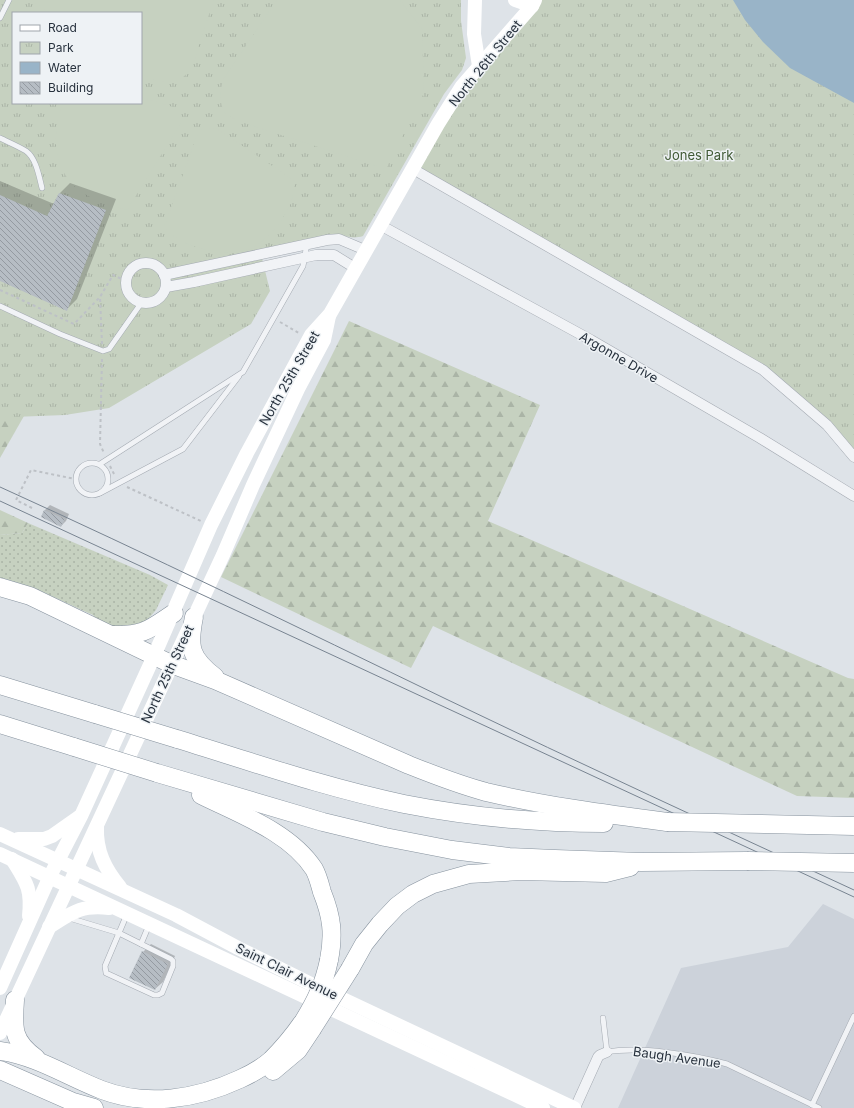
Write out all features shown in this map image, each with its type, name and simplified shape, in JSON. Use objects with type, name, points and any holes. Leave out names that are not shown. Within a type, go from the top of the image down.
[{"type":"highway","points":[[0,587],[30,596],[171,664],[223,684],[409,766],[478,789],[564,808],[667,822]]},
{"type":"highway","points":[[111,635],[128,635],[144,632],[174,613]]},
{"type":"highway","points":[[194,617],[191,646],[194,656],[201,666],[223,684]]},
{"type":"highway","points":[[0,685],[325,785],[404,804],[442,811],[492,818],[575,823],[667,822],[854,826]]},
{"type":"highway","points":[[0,724],[157,774],[323,822],[416,843],[508,857],[641,862],[747,861],[854,863]]},
{"type":"highway","points":[[157,774],[267,828],[287,841],[301,853],[314,870],[330,913],[332,929],[332,946],[325,979],[313,1006],[298,1050],[280,1067],[253,1085],[222,1100],[194,1108]]},
{"type":"highway","points":[[0,1051],[11,1052],[45,1064],[86,1084],[124,1096],[142,1099],[168,1099],[192,1096],[212,1090],[251,1074],[270,1060],[307,1026],[350,969],[364,944],[380,924],[397,906],[413,894],[433,884],[469,874],[521,871],[606,873],[627,868],[641,862]]},
{"type":"highway","points":[[15,1000],[14,1022],[17,1038],[25,1050],[45,1064]]},
{"type":"highway","points":[[0,1070],[73,1102],[94,1108]]},
{"type":"main road","points":[[475,0],[474,34],[479,66]]},
{"type":"main road","points":[[515,0],[533,3]]},
{"type":"main road","name":"North 26th Street","points":[[413,169],[438,124],[462,86],[533,3]]},
{"type":"main road","name":"North 25th Street","points":[[0,988],[50,876],[81,816],[174,613],[211,526],[247,453],[311,335],[330,314],[365,250],[413,169]]},
{"type":"main road","name":"North 25th Street","points":[[0,1033],[194,617],[298,389],[324,340],[330,314]]},
{"type":"main road","points":[[6,836],[31,840],[44,840],[81,816]]},
{"type":"main road","points":[[97,824],[98,846],[101,859],[109,874],[122,889]]},
{"type":"main road","name":"Saint Clair Avenue","points":[[6,836],[176,914],[238,948],[313,985],[575,1108]]},
{"type":"main road","points":[[6,856],[26,883],[30,894],[31,901],[28,924]]},
{"type":"main road","name":"Saint Clair Avenue","points":[[6,856],[543,1108]]},
{"type":"main road","points":[[49,927],[66,916],[86,907],[122,911]]},
{"type":"street","points":[[413,169],[764,370],[827,425],[854,457]]},
{"type":"street","name":"Argonne Drive","points":[[380,225],[591,340],[760,438],[854,496]]},
{"type":"street","points":[[164,275],[328,240],[339,240],[365,250]]},
{"type":"street","points":[[166,286],[194,282],[316,255],[334,254],[355,268]]},
{"type":"street","points":[[147,263],[156,266],[164,275],[166,286],[160,297],[152,302],[135,300],[126,288],[128,275],[133,267],[139,264],[147,263]]},
{"type":"street","points":[[575,1108],[598,1057],[600,1054],[607,1052]]},
{"type":"lane","points":[[0,18],[8,0]]},
{"type":"lane","points":[[0,138],[26,151],[32,159],[42,188]]},
{"type":"lane","points":[[100,493],[108,481],[108,475],[104,468],[100,464],[94,462],[82,465],[77,472],[75,479],[76,485],[84,493],[90,495],[100,493],[183,449],[242,372],[303,266],[308,244]]},
{"type":"lane","points":[[0,306],[60,334],[102,351],[109,349],[142,302]]},
{"type":"lane","points":[[100,464],[242,372]]},
{"type":"lane","points":[[66,916],[77,921],[118,933],[171,959],[174,966],[162,993],[158,995],[154,995],[106,973],[105,966],[118,933],[122,911]]},
{"type":"lane","points":[[141,944],[150,924]]},
{"type":"lane","points":[[812,1105],[854,1016]]},
{"type":"lane","points":[[603,1018],[607,1052]]},
{"type":"lane","name":"Baugh Avenue","points":[[607,1052],[617,1050],[637,1050],[666,1053],[727,1064],[819,1108]]},
{"type":"path","points":[[0,290],[74,324],[100,297],[113,274],[126,281]]},
{"type":"path","points":[[100,297],[102,347]]},
{"type":"path","points":[[280,322],[304,335]]},
{"type":"path","points":[[102,360],[100,444],[106,460],[119,483],[211,526]]},
{"type":"path","points":[[32,508],[16,500],[31,470],[75,479]]},
{"type":"shaded area","points":[[823,904],[854,919],[854,1108],[618,1108],[681,968],[788,947]]},
{"type":"green space","points":[[0,0],[461,0],[461,21],[466,58],[462,70],[444,94],[363,236],[350,237],[330,234],[260,250],[270,291],[251,324],[109,408],[65,415],[13,417],[0,411]]},
{"type":"green space","points":[[30,0],[214,0],[193,64],[183,77],[176,81],[170,82],[155,80],[142,74],[142,12],[48,12]]},
{"type":"green space","points":[[277,0],[400,0],[422,29],[424,93],[386,169],[238,121],[227,115],[224,111],[221,97],[224,78]]},
{"type":"green space","name":"Jones Park","points":[[535,0],[854,0],[854,457],[763,370],[413,169],[479,66]]},
{"type":"green space","points":[[142,97],[176,108],[180,114],[181,123],[127,210],[105,204],[92,198],[79,190],[69,181],[62,170],[58,157],[56,130],[63,104],[142,104]]},
{"type":"green space","points":[[206,128],[217,129],[295,181],[294,192],[286,213],[271,234],[252,248],[244,251],[214,251],[194,246],[178,239],[164,227],[198,133]]},
{"type":"green space","points":[[349,321],[540,405],[488,521],[848,678],[854,679],[854,798],[797,796],[433,626],[411,668],[221,577]]},
{"type":"green space","points":[[0,387],[32,402],[0,458]]},
{"type":"green space","points":[[0,510],[28,523],[22,533],[0,535]]},
{"type":"green space","points":[[28,523],[150,575],[168,585],[156,610],[142,626],[115,629],[98,622],[93,615],[48,594],[0,578],[0,535],[22,533]]},
{"type":"water","points":[[733,0],[854,0],[854,103],[790,68],[763,42],[745,20]]},
{"type":"building","points":[[59,193],[106,210],[67,311],[0,281],[0,195],[47,216]]},
{"type":"building","points":[[44,510],[65,519],[61,527],[41,517]]},
{"type":"building","points":[[142,951],[168,964],[155,990],[129,978]]},
{"type":"tram line","points":[[0,487],[168,565],[446,699],[854,890]]},
{"type":"tram line","points":[[0,501],[854,897]]}]
